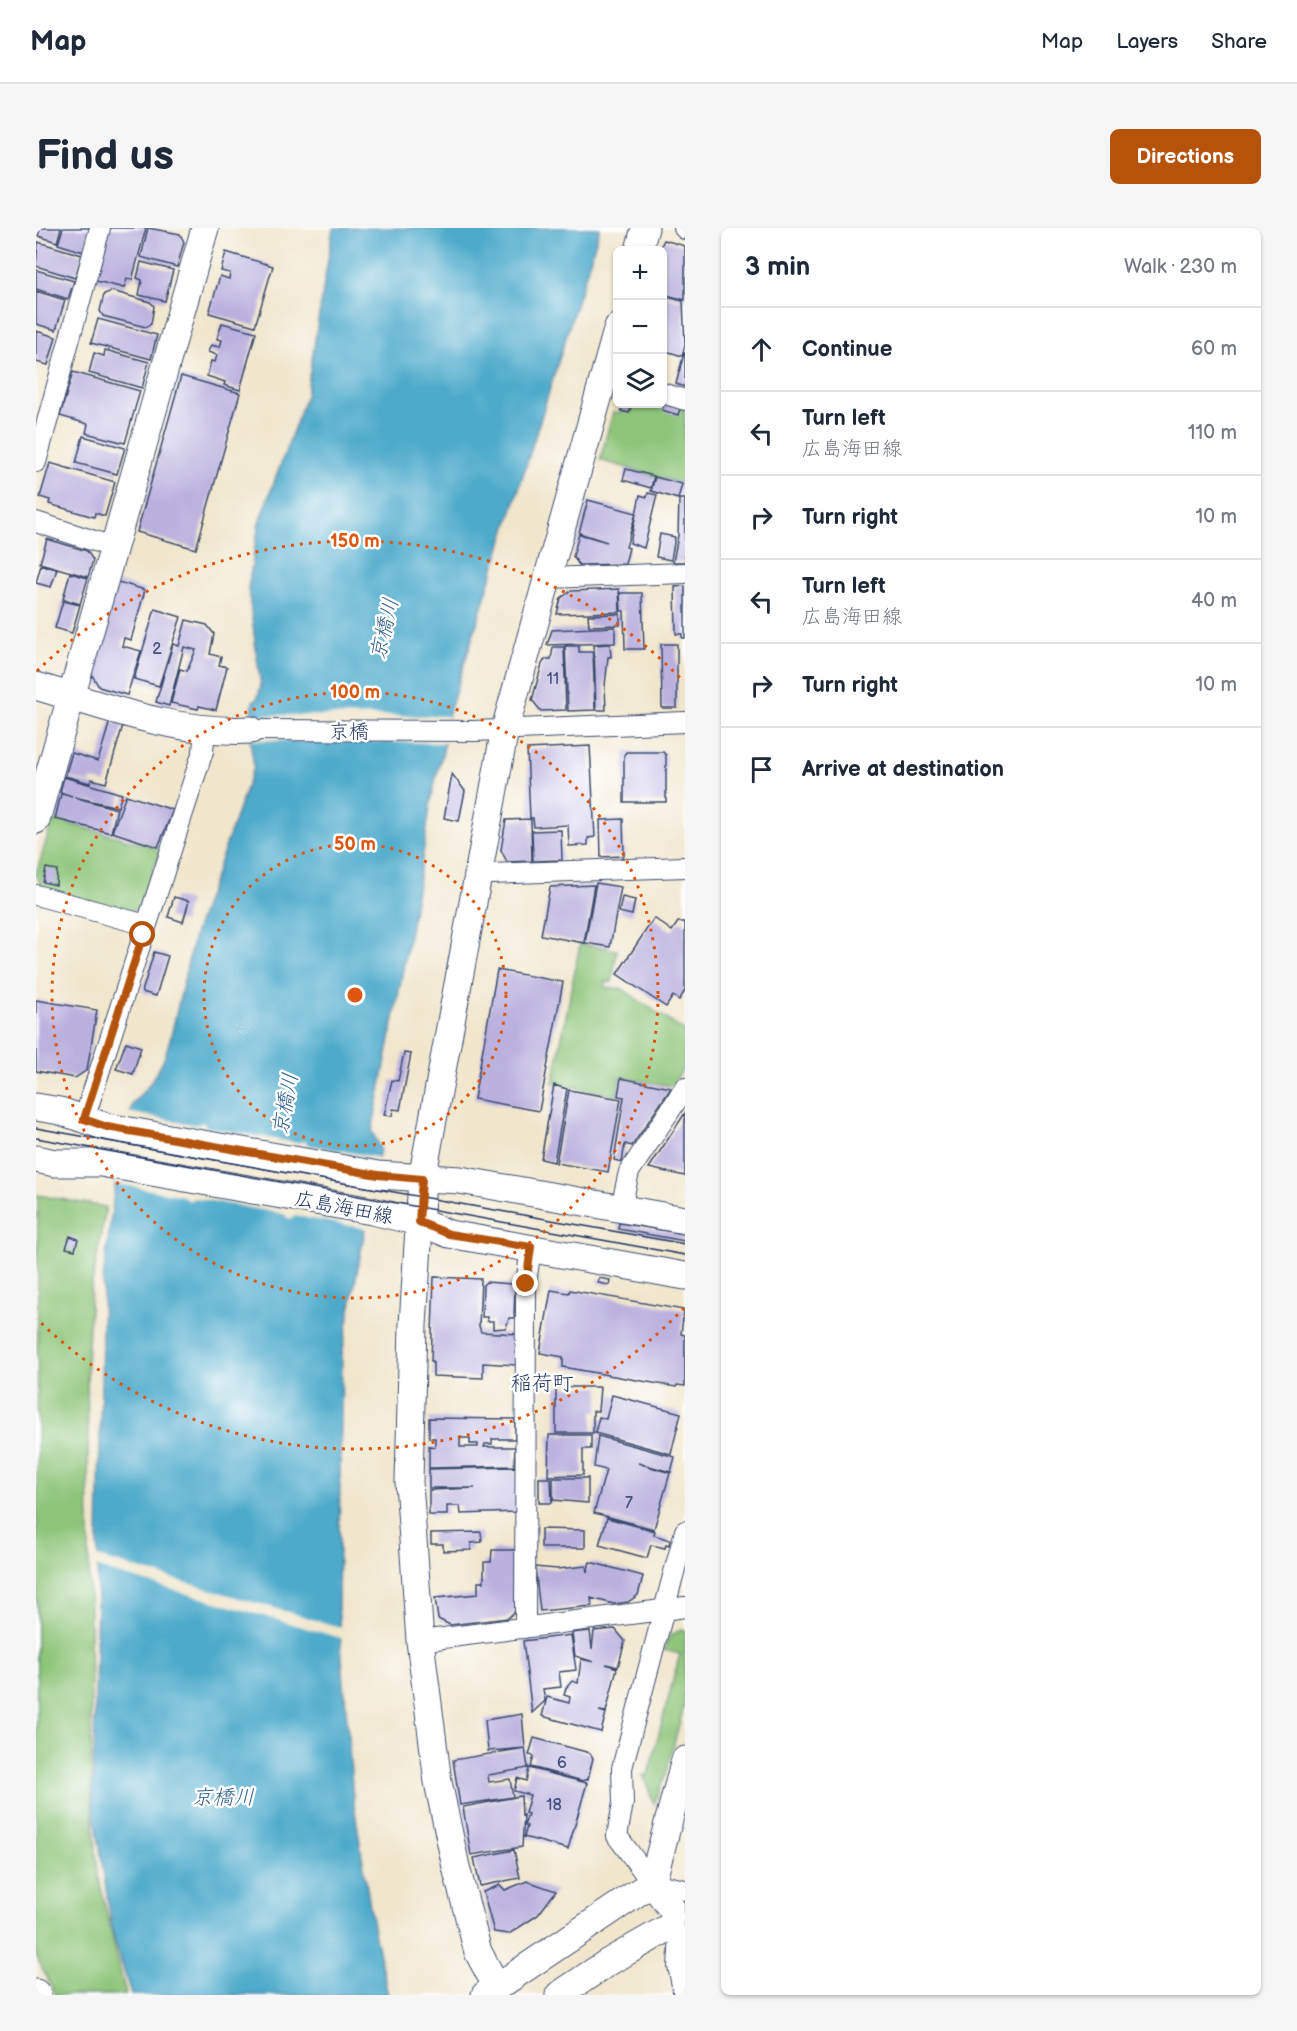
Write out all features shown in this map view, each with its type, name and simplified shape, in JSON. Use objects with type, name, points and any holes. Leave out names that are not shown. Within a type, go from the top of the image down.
[{"type":"street","points":[[36,462],[100,228]]},
{"type":"street","points":[[640,246],[645,228]]},
{"type":"street","points":[[36,820],[201,229]]},
{"type":"street","points":[[614,354],[610,378],[547,578],[505,729],[422,1179],[413,1325],[409,1482],[420,1641],[438,1782],[456,1867],[478,1952],[491,1991],[652,1883],[685,1760]]},
{"type":"street","points":[[667,394],[685,400]]},
{"type":"street","points":[[36,522],[113,547]]},
{"type":"street","points":[[547,578],[685,573]]},
{"type":"street","points":[[36,686],[158,722],[205,731],[251,730]]},
{"type":"street","name":"京橋","points":[[251,730],[448,731],[685,722]]},
{"type":"street","points":[[84,1119],[203,751],[205,731]]},
{"type":"street","points":[[477,871],[490,874],[685,867]]},
{"type":"street","points":[[36,895],[146,925]]},
{"type":"street","points":[[621,1208],[629,1172],[685,1088]]},
{"type":"street","name":"広島海田線","points":[[36,1107],[120,1129],[378,1175],[460,1180],[685,1220]]},
{"type":"street","name":"広島海田線","points":[[36,1159],[114,1165],[372,1211],[419,1222],[449,1234],[685,1276]]},
{"type":"street","points":[[525,1628],[526,1284],[531,1247]]},
{"type":"street","points":[[684,1995],[678,1966],[684,1922],[617,1836],[624,1803],[622,1768],[685,1531]]},
{"type":"street","points":[[420,1641],[685,1607]]},
{"type":"street","points":[[652,1883],[685,1890]]},
{"type":"street","points":[[559,1995],[606,1963],[684,1922]]},
{"type":"green space","points":[[667,405],[685,410],[685,472],[682,484],[600,460],[613,412],[620,413],[622,408],[667,408]]},
{"type":"green space","points":[[53,819],[161,849],[140,907],[129,912],[42,888],[36,874]]},
{"type":"green space","points":[[580,944],[617,950],[612,982],[606,982],[606,988],[621,988],[685,1032],[685,1065],[672,1086],[620,1077],[617,1096],[553,1083]]},
{"type":"green space","points":[[38,1195],[106,1207],[91,1289],[87,1363],[92,1803],[98,1875],[126,1995],[55,1995],[36,1955]]},
{"type":"green space","points":[[685,1630],[685,1703],[665,1776],[654,1804],[643,1775],[648,1775],[680,1654],[664,1650],[669,1636]]},
{"type":"water","name":"京橋川","points":[[333,228],[600,228],[448,716],[446,738],[431,801],[404,966],[372,1131],[380,1148],[342,1354],[338,1606],[353,1798],[374,1932],[388,1995],[131,1995],[113,1934],[93,1803],[103,1280],[115,1185],[133,1103],[149,1085],[164,1059],[195,932],[254,766],[250,740],[253,701],[257,699],[261,687],[248,588],[259,523],[306,396]]},
{"type":"pier","points":[[252,715],[448,716],[447,743],[250,740]]},
{"type":"pier","points":[[127,1112],[196,1125],[203,1122],[207,1127],[297,1143],[304,1141],[309,1145],[381,1158],[368,1229],[296,1216],[289,1219],[284,1214],[195,1198],[188,1201],[183,1196],[113,1183]]},
{"type":"pier","points":[[94,1556],[343,1628],[344,1639],[94,1567]]},
{"type":"building","points":[[40,228],[61,228],[57,242],[38,236]]},
{"type":"building","points":[[63,228],[91,228],[84,252],[58,244]]},
{"type":"building","points":[[110,228],[146,228],[132,280],[127,279],[124,288],[96,281]]},
{"type":"building","points":[[148,228],[180,234],[184,242],[177,267],[141,257]]},
{"type":"building","points":[[664,240],[685,246],[685,300],[667,295],[667,246],[661,246]]},
{"type":"building","points":[[38,242],[82,255],[75,278],[36,266]]},
{"type":"building","points":[[226,252],[273,266],[255,326],[209,313],[220,276],[229,279],[230,273],[221,271]]},
{"type":"building","points":[[141,262],[173,270],[165,301],[139,295],[142,280],[137,278]]},
{"type":"building","points":[[36,270],[74,281],[68,299],[36,289]]},
{"type":"building","points":[[36,291],[65,300],[56,330],[36,324]]},
{"type":"building","points":[[112,291],[150,302],[154,306],[151,324],[146,327],[103,316],[100,311],[104,294]]},
{"type":"building","points":[[667,297],[683,301],[685,345],[682,356],[667,351]]},
{"type":"building","points":[[98,319],[157,335],[151,359],[91,343]]},
{"type":"building","points":[[222,323],[256,332],[240,390],[207,376],[211,361],[215,362],[217,355],[208,352],[211,345],[220,347],[222,340],[217,339]]},
{"type":"building","points":[[36,331],[56,337],[48,365],[36,362]]},
{"type":"building","points":[[105,350],[149,362],[142,388],[89,373],[94,353],[104,356]]},
{"type":"building","points":[[685,353],[685,387],[676,384]]},
{"type":"building","points":[[73,372],[140,391],[125,443],[86,433],[88,424],[60,416]]},
{"type":"building","points":[[181,376],[240,393],[196,549],[137,532]]},
{"type":"building","points":[[667,405],[680,409],[678,415],[662,410],[667,408]]},
{"type":"building","points":[[622,408],[631,408],[629,413],[621,411]]},
{"type":"building","points":[[83,436],[125,448],[117,474],[76,463]]},
{"type":"building","points":[[50,463],[115,482],[105,516],[95,513],[94,517],[49,504],[50,500],[40,497]]},
{"type":"building","points":[[626,469],[654,476],[651,488],[623,480]]},
{"type":"building","points":[[655,477],[682,484],[678,499],[651,491]]},
{"type":"building","points":[[648,493],[657,495],[644,548],[630,543],[640,495],[647,497]]},
{"type":"building","points":[[679,499],[685,499],[685,562],[673,562],[678,536]]},
{"type":"building","points":[[588,500],[636,513],[626,547],[629,548],[625,564],[579,565],[573,556],[579,534],[607,542],[579,533]]},
{"type":"building","points":[[660,534],[675,537],[671,560],[656,557]]},
{"type":"building","points":[[47,539],[87,551],[93,560],[88,577],[40,563]]},
{"type":"building","points":[[41,565],[57,569],[51,587],[36,583]]},
{"type":"building","points":[[70,573],[88,578],[80,604],[63,599]]},
{"type":"building","points":[[118,582],[145,590],[131,640],[124,638],[122,646],[141,651],[127,695],[99,687],[91,673]]},
{"type":"building","points":[[685,586],[685,638],[682,638],[682,634],[676,634],[675,587]]},
{"type":"building","points":[[619,589],[620,612],[557,614],[561,598],[571,591]]},
{"type":"building","points":[[620,593],[642,593],[644,649],[625,649],[624,611],[621,611]]},
{"type":"building","points":[[63,601],[80,605],[72,633],[55,628]]},
{"type":"building","points":[[155,609],[181,617],[159,686],[134,679]]},
{"type":"building","points":[[620,614],[620,625],[589,626],[588,615]]},
{"type":"building","points":[[186,620],[207,625],[214,634],[210,654],[221,657],[219,665],[227,667],[216,710],[171,703],[180,669],[187,671],[196,650],[184,647],[169,706],[156,702],[173,644],[179,646]]},
{"type":"building","points":[[615,627],[615,643],[547,645],[552,630]]},
{"type":"building","points":[[610,644],[611,657],[608,657],[605,686],[606,710],[596,710],[594,645]]},
{"type":"building","points":[[661,644],[677,644],[677,708],[662,708]]},
{"type":"building","points":[[565,646],[579,646],[579,652],[593,652],[595,710],[568,711]]},
{"type":"building","points":[[553,647],[564,647],[566,710],[541,711],[532,700],[542,664],[545,659],[551,659]]},
{"type":"building","points":[[110,721],[123,725],[106,783],[91,779],[90,783],[65,776],[72,753],[98,761]]},
{"type":"building","points":[[590,746],[595,837],[588,838],[588,845],[569,846],[568,825],[534,827],[533,818],[530,818],[527,749]]},
{"type":"building","points":[[626,752],[663,752],[666,755],[666,802],[624,802],[624,755]]},
{"type":"building","points":[[452,774],[465,791],[459,821],[444,818]]},
{"type":"building","points":[[64,777],[122,794],[118,807],[74,797],[117,809],[111,833],[55,819],[61,794],[72,796],[60,792]]},
{"type":"building","points":[[126,795],[173,810],[158,847],[112,832]]},
{"type":"building","points":[[531,819],[532,861],[507,862],[501,850],[506,820]]},
{"type":"building","points":[[623,819],[624,856],[601,857],[600,820]]},
{"type":"building","points":[[561,830],[562,860],[533,861],[532,831]]},
{"type":"building","points":[[46,868],[57,870],[56,885],[43,882]]},
{"type":"building","points":[[596,883],[621,887],[610,947],[585,943]]},
{"type":"building","points":[[594,885],[584,943],[541,935],[550,887]]},
{"type":"building","points":[[174,897],[189,901],[183,922],[168,917]]},
{"type":"building","points":[[622,897],[635,900],[632,915],[619,912]]},
{"type":"building","points":[[654,918],[672,931],[678,922],[685,922],[685,991],[679,1000],[673,996],[666,1007],[617,974]]},
{"type":"building","points":[[154,952],[168,956],[156,996],[142,992]]},
{"type":"building","points":[[497,970],[563,982],[539,1111],[474,1099]]},
{"type":"building","points":[[36,1000],[97,1010],[87,1070],[75,1078],[36,1071]]},
{"type":"building","points":[[126,1042],[141,1047],[133,1074],[116,1069]]},
{"type":"building","points":[[404,1053],[411,1054],[400,1110],[393,1109],[392,1116],[384,1115],[392,1080],[398,1081]]},
{"type":"building","points":[[621,1078],[671,1088],[632,1146],[625,1144],[622,1162],[614,1160],[624,1097],[618,1096]]},
{"type":"building","points":[[554,1085],[567,1089],[554,1162],[541,1159]]},
{"type":"building","points":[[569,1090],[621,1099],[608,1172],[556,1163]]},
{"type":"building","points":[[685,1113],[685,1176],[649,1168]]},
{"type":"building","points":[[619,1223],[685,1234],[685,1241],[618,1229]]},
{"type":"building","points":[[70,1236],[78,1239],[75,1250],[66,1248]]},
{"type":"building","points":[[434,1277],[481,1279],[479,1326],[481,1332],[518,1334],[517,1365],[483,1363],[483,1378],[433,1376],[433,1361],[431,1361]]},
{"type":"building","points":[[599,1278],[610,1280],[609,1285],[598,1283]]},
{"type":"building","points":[[486,1282],[515,1286],[514,1318],[509,1318],[506,1328],[493,1329],[493,1321],[487,1321],[487,1317],[482,1317],[483,1285]]},
{"type":"building","points":[[551,1290],[569,1293],[570,1290],[684,1310],[681,1334],[685,1335],[685,1386],[677,1385],[676,1387],[563,1367],[563,1357],[540,1353]]},
{"type":"building","points":[[556,1387],[600,1387],[598,1411],[593,1411],[593,1433],[556,1433]]},
{"type":"building","points":[[612,1395],[681,1413],[671,1454],[595,1433],[599,1417],[606,1419]]},
{"type":"building","points":[[429,1418],[515,1419],[515,1439],[492,1439],[492,1444],[485,1444],[484,1447],[515,1447],[514,1466],[429,1468],[429,1446],[435,1447],[435,1438],[429,1438]],"holes":[[[460,1438],[470,1438],[470,1444],[478,1444],[478,1447],[460,1447]]]},
{"type":"building","points":[[549,1435],[591,1435],[591,1449],[583,1449],[583,1475],[548,1476]]},
{"type":"building","points":[[598,1436],[675,1457],[671,1472],[638,1463],[670,1473],[654,1529],[594,1513],[606,1470],[594,1467]]},
{"type":"building","points":[[516,1467],[516,1512],[461,1514],[460,1506],[447,1506],[447,1515],[429,1515],[429,1490],[475,1488],[429,1488],[429,1469]]},
{"type":"building","points":[[539,1478],[551,1478],[552,1503],[539,1503]]},
{"type":"building","points":[[553,1478],[588,1478],[588,1503],[553,1500]]},
{"type":"building","points":[[607,1518],[655,1531],[654,1535],[670,1540],[669,1545],[666,1544],[665,1548],[651,1545],[647,1558],[599,1545]]},
{"type":"building","points":[[541,1529],[585,1530],[585,1548],[541,1548]]},
{"type":"building","points":[[481,1532],[482,1542],[471,1543],[471,1550],[443,1551],[443,1544],[431,1544],[431,1533]]},
{"type":"building","points":[[492,1550],[516,1550],[516,1610],[508,1618],[450,1625],[438,1619],[435,1598],[478,1594],[478,1582],[484,1582],[484,1562],[491,1562]]},
{"type":"building","points":[[590,1562],[643,1576],[638,1595],[628,1602],[614,1604],[591,1598],[592,1606],[540,1611],[535,1567],[557,1569],[586,1566],[587,1572]]},
{"type":"building","points":[[615,1629],[625,1641],[618,1667],[606,1664],[617,1668],[606,1712],[599,1711],[606,1713],[601,1732],[542,1716],[547,1697],[569,1703],[570,1697],[564,1695],[572,1681],[578,1683],[581,1659],[594,1662],[575,1656],[572,1633],[590,1631],[592,1649],[594,1631]]},
{"type":"building","points":[[571,1635],[576,1670],[559,1672],[561,1687],[543,1689],[545,1701],[532,1713],[523,1641]]},
{"type":"building","points":[[522,1714],[525,1748],[488,1751],[485,1720]]},
{"type":"building","points":[[534,1738],[590,1753],[593,1758],[588,1779],[583,1781],[531,1767],[534,1756],[529,1755]]},
{"type":"building","points":[[525,1748],[528,1768],[488,1775],[489,1782],[510,1779],[513,1797],[460,1805],[453,1760]]},
{"type":"building","points":[[529,1768],[587,1783],[568,1849],[524,1837],[527,1826],[524,1826],[528,1814],[525,1813],[530,1795],[514,1791],[517,1778],[526,1781]]},
{"type":"building","points":[[521,1796],[522,1816],[524,1815],[522,1847],[471,1855],[463,1807]]},
{"type":"building","points":[[514,1850],[520,1878],[480,1886],[474,1858]]},
{"type":"building","points":[[527,1881],[556,1891],[538,1915],[509,1934],[494,1932],[483,1892],[500,1885],[505,1890]]},
{"type":"tram line","points":[[36,1128],[685,1244]]},
{"type":"tram line","points":[[36,1138],[685,1255]]},
{"type":"tram line","points":[[685,1904],[685,1926]]},
{"type":"district","name":"稲荷町","points":[[542,1383]]},
{"type":"route","points":[[143,935],[84,1119],[107,1127],[378,1175],[422,1179],[419,1222],[449,1234],[531,1247],[526,1284]]}]
